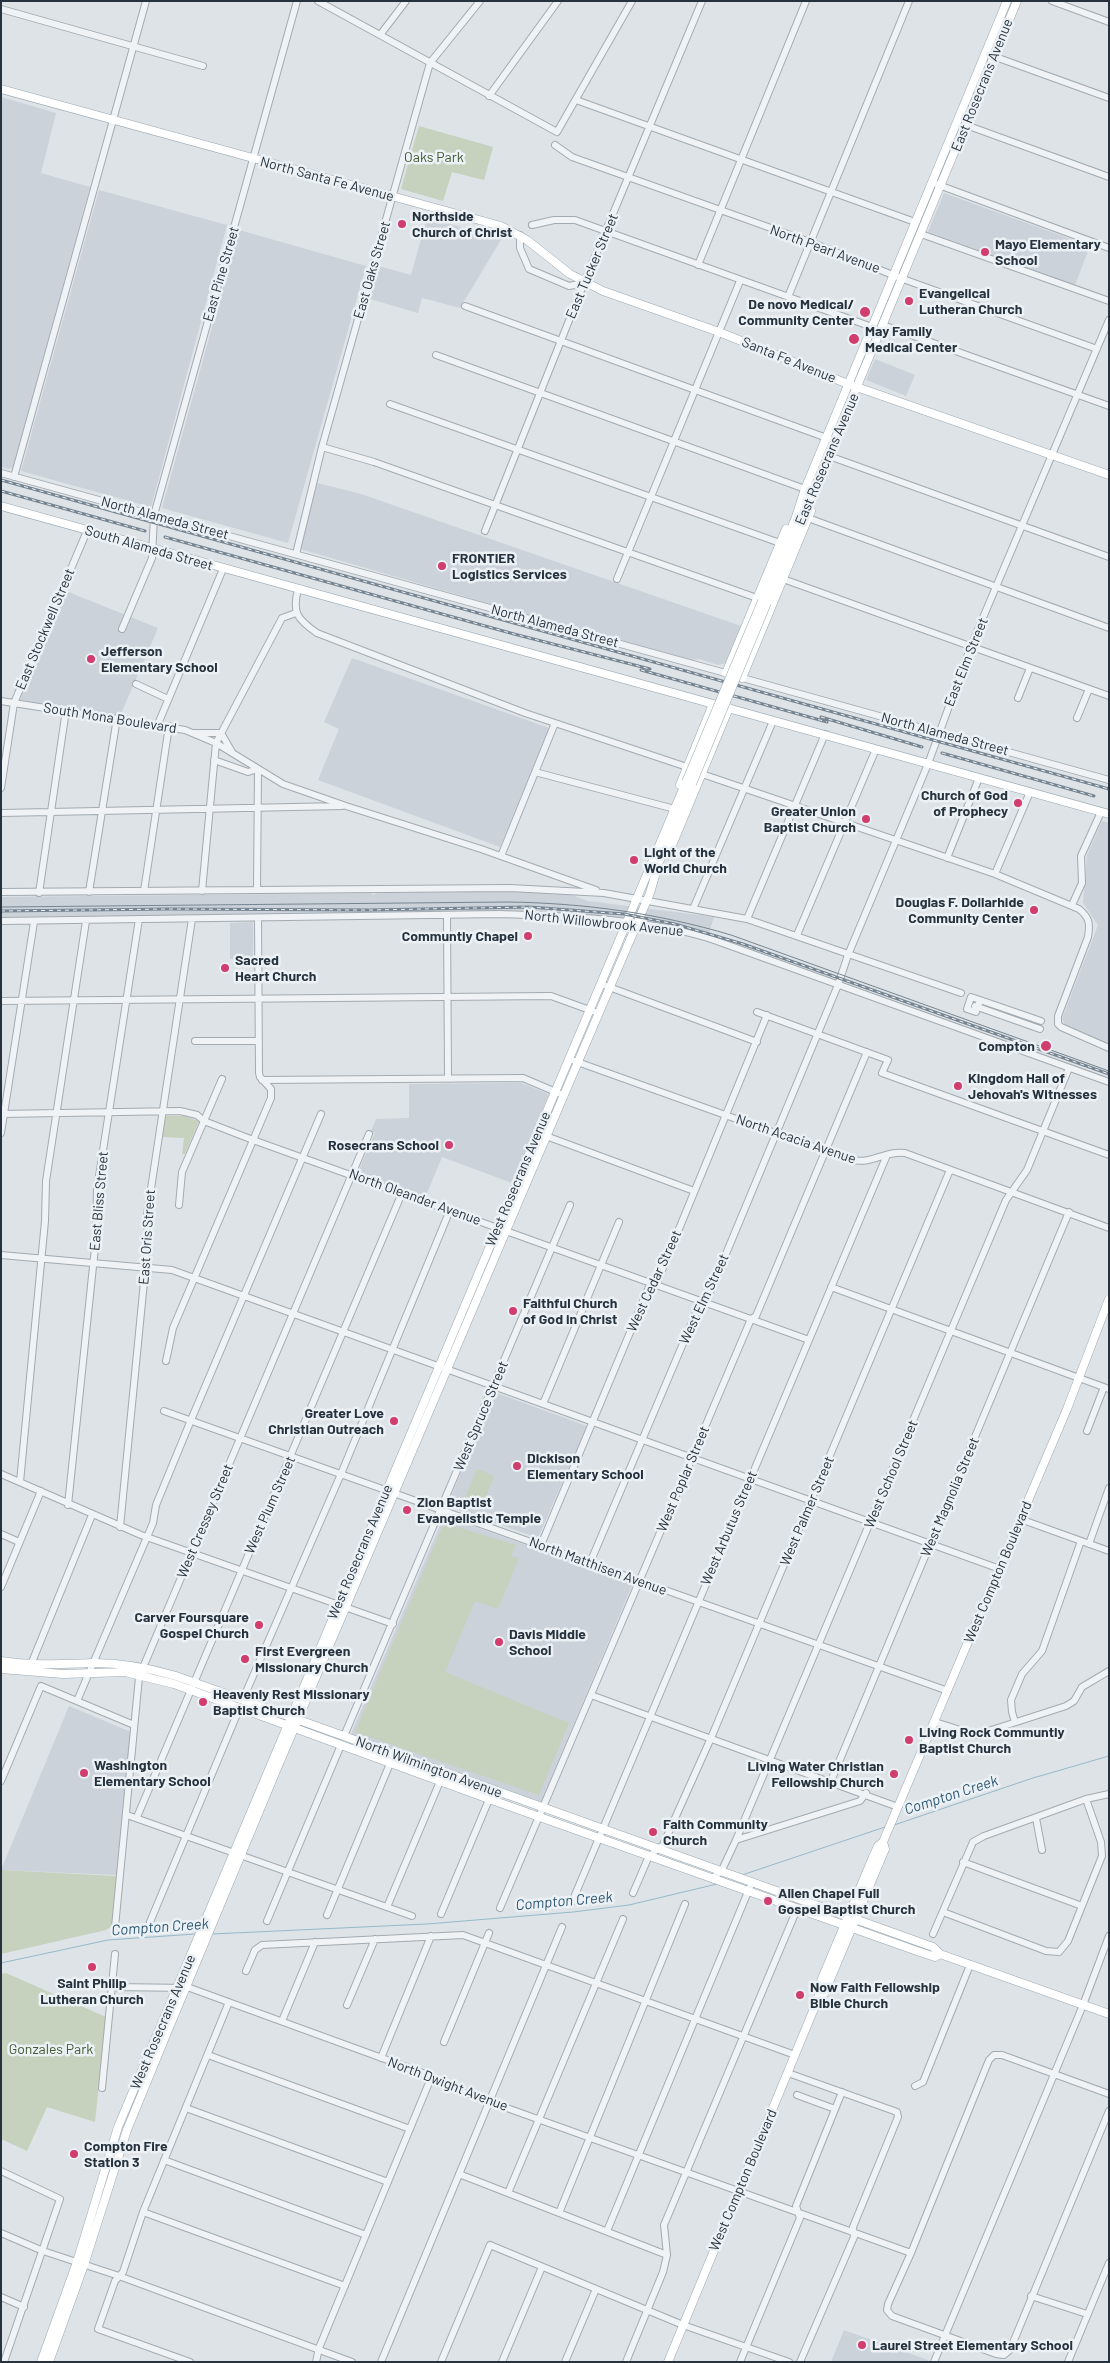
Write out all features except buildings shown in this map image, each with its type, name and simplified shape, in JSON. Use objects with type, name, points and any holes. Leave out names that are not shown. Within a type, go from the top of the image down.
[{"type":"main road","name":"East Rosecrans Avenue","points":[[638,920],[650,893],[689,783],[796,517],[805,489],[1007,1]]},
{"type":"main road","name":"East Rosecrans Avenue","points":[[762,600],[822,473],[1017,1]]},
{"type":"main road","points":[[1,90],[113,120]]},
{"type":"main road","points":[[967,97],[976,100]]},
{"type":"main road","name":"North Santa Fe Avenue","points":[[113,120],[502,226],[520,235],[584,283]]},
{"type":"main road","name":"Santa Fe Avenue","points":[[584,283],[719,332],[848,384],[1052,455]]},
{"type":"main road","points":[[1052,455],[1109,475]]},
{"type":"main road","points":[[742,678],[808,518],[822,473]]},
{"type":"main road","points":[[726,673],[762,600],[780,543],[805,489]]},
{"type":"main road","name":"South Alameda Street","points":[[2,509],[298,588]]},
{"type":"main road","points":[[298,588],[1105,813]]},
{"type":"main road","points":[[638,896],[647,867],[713,704]]},
{"type":"main road","points":[[650,893],[730,708]]},
{"type":"main road","name":"East Rosecrans Avenue","points":[[628,919],[689,783]]},
{"type":"main road","name":"West Rosecrans Avenue","points":[[50,2362],[81,2263],[103,2175],[118,2127],[200,1945],[502,1228],[569,1059],[628,919]]},
{"type":"main road","name":"West Rosecrans Avenue","points":[[502,1228],[546,1136],[638,920]]},
{"type":"main road","name":"West Compton Boulevard","points":[[668,2362],[818,1999],[822,1981],[849,1927],[875,1852],[885,1838],[1000,1569],[1109,1299]]},
{"type":"main road","name":"North Wilmington Avenue","points":[[1,1661],[30,1669],[93,1663],[141,1671],[194,1682],[242,1703],[291,1726],[390,1764],[712,1878],[737,1886],[749,1885],[852,1919],[933,1947],[940,1954],[935,1956],[917,1951],[797,1908],[749,1885],[721,1872],[543,1806],[493,1790],[294,1718],[242,1703],[190,1690],[141,1671],[89,1672],[1,1669]]},
{"type":"main road","points":[[940,1954],[1109,2014]]},
{"type":"main road","name":"West Rosecrans Avenue","points":[[41,2362],[81,2263],[127,2130],[181,1988]]},
{"type":"main road","points":[[103,2175],[112,2177]]},
{"type":"street","points":[[14,477],[146,1]]},
{"type":"street","name":"East Pine Street","points":[[122,629],[152,558],[154,515],[296,1]]},
{"type":"street","points":[[318,1],[557,132],[632,1]]},
{"type":"street","points":[[380,34],[406,1]]},
{"type":"street","name":"East Oaks Street","points":[[296,554],[322,447],[430,63],[480,1]]},
{"type":"street","points":[[489,96],[558,1]]},
{"type":"street","name":"East Tucker Street","points":[[485,531],[494,504],[584,283],[702,1]]},
{"type":"street","points":[[698,265],[806,1]]},
{"type":"street","points":[[788,297],[909,1]]},
{"type":"street","points":[[1052,1],[1109,22]]},
{"type":"street","points":[[1,9],[204,66]]},
{"type":"street","points":[[985,53],[1109,98]]},
{"type":"street","points":[[576,100],[915,222]]},
{"type":"street","points":[[966,125],[1109,177]]},
{"type":"street","name":"North Pearl Avenue","points":[[555,145],[572,157],[810,242],[903,279],[1096,349]]},
{"type":"street","points":[[932,182],[1109,248]]},
{"type":"street","points":[[532,225],[565,219],[575,220],[607,230],[740,281],[872,328]]},
{"type":"street","points":[[921,234],[1109,301]]},
{"type":"street","points":[[520,235],[520,248],[529,269],[569,286],[584,283]]},
{"type":"street","points":[[617,579],[740,281]]},
{"type":"street","points":[[465,306],[835,441]]},
{"type":"street","name":"East Elm Street","points":[[818,1034],[848,955],[928,764],[971,646],[1109,320]]},
{"type":"street","points":[[883,325],[1109,406]]},
{"type":"street","points":[[436,355],[805,489]]},
{"type":"street","points":[[390,404],[780,543]]},
{"type":"street","points":[[322,447],[374,462],[762,600]]},
{"type":"street","points":[[829,456],[1109,557]]},
{"type":"street","name":"North Alameda Street","points":[[1,473],[1109,780]]},
{"type":"street","points":[[808,518],[1109,628]]},
{"type":"street","name":"East Stockwell Street","points":[[1,788],[14,703],[87,531]]},
{"type":"street","points":[[158,724],[223,569]]},
{"type":"street","points":[[782,579],[1109,696]]},
{"type":"street","points":[[298,588],[294,606],[296,613],[308,627],[328,638],[555,723],[687,768]]},
{"type":"street","points":[[202,891],[216,744],[282,618],[288,614],[296,613]]},
{"type":"street","points":[[1018,698],[1030,668]]},
{"type":"street","points":[[136,684],[168,699]]},
{"type":"street","points":[[1077,718],[1089,689]]},
{"type":"street","name":"South Mona Boulevard","points":[[1,701],[158,724],[192,733],[234,754],[283,784],[501,856],[604,893]]},
{"type":"street","points":[[39,893],[66,710]]},
{"type":"street","points":[[90,892],[117,718]]},
{"type":"street","points":[[693,909],[773,721]]},
{"type":"street","points":[[501,856],[555,723]]},
{"type":"street","points":[[144,890],[169,726]]},
{"type":"street","points":[[192,733],[221,733]]},
{"type":"street","points":[[221,733],[234,754]]},
{"type":"street","points":[[746,919],[825,734]]},
{"type":"street","points":[[1,737],[9,737]]},
{"type":"street","points":[[797,935],[876,749]]},
{"type":"street","points":[[214,760],[248,772],[258,769],[258,890]]},
{"type":"street","points":[[535,772],[671,808]]},
{"type":"street","points":[[702,774],[995,874],[1072,905],[1088,918],[1090,926],[1088,937],[1058,1016],[1058,1024],[1109,1048]]},
{"type":"street","points":[[947,858],[980,778]]},
{"type":"street","points":[[995,874],[1030,792]]},
{"type":"street","points":[[1,813],[51,811],[103,812],[155,809],[257,810],[346,806]]},
{"type":"street","points":[[1072,905],[1082,883],[1081,856],[1105,813]]},
{"type":"street","name":"North Willowbrook Avenue","points":[[1,892],[510,888],[638,896],[646,902],[746,919],[797,935],[848,955],[961,994]]},
{"type":"street","name":"North Willowbrook Avenue","points":[[1,921],[258,919],[501,914],[638,920],[690,932],[1109,1082]]},
{"type":"street","points":[[447,916],[448,1079]]},
{"type":"street","name":"East Bliss Street","points":[[68,1505],[72,1485],[94,1263],[97,1189],[139,919]]},
{"type":"street","name":"East Oris Street","points":[[120,1527],[146,1267],[147,1214],[192,919]]},
{"type":"street","points":[[166,1361],[169,1339],[272,1093],[259,1073],[258,919]]},
{"type":"street","points":[[20,1482],[41,1258],[46,1181],[86,921]]},
{"type":"street","points":[[1,1133],[34,922]]},
{"type":"street","points":[[601,984],[757,1042]]},
{"type":"street","points":[[1,1001],[551,996],[598,1014]]},
{"type":"street","points":[[979,1003],[976,1012],[967,1010],[970,1000],[1041,1021]]},
{"type":"street","points":[[979,1003],[1040,1029]]},
{"type":"street","points":[[757,1012],[888,1060],[882,1073],[1109,1155]]},
{"type":"street","name":"West Cedar Street","points":[[540,1545],[649,1287],[658,1280],[767,1016]]},
{"type":"street","name":"West Elm Street","points":[[590,1563],[701,1301],[708,1297],[818,1034]]},
{"type":"street","points":[[195,1041],[259,1041]]},
{"type":"street","name":"West Poplar Street","points":[[500,1908],[751,1319],[756,1316],[867,1052]]},
{"type":"street","name":"North Acacia Avenue","points":[[569,1059],[856,1162],[871,1161],[897,1152],[906,1154],[1109,1228]]},
{"type":"street","name":"West School Street","points":[[721,1872],[1010,1192],[1027,1170],[1069,1068]]},
{"type":"street","points":[[262,1080],[523,1078],[564,1095]]},
{"type":"street","points":[[179,1205],[182,1172],[222,1079]]},
{"type":"street","name":"North Oleander Avenue","points":[[3,1114],[162,1111],[197,1114],[204,1121],[253,1140],[809,1340]]},
{"type":"street","points":[[77,1701],[146,1535],[191,1420],[321,1114]]},
{"type":"street","name":"West Cressey Street","points":[[115,1927],[134,1725],[141,1671],[370,1134]]},
{"type":"street","points":[[546,1136],[694,1191]]},
{"type":"street","name":"West Arbutus Street","points":[[572,1902],[887,1155]]},
{"type":"street","name":"West Palmer Street","points":[[659,1849],[663,1845],[711,1738],[950,1170]]},
{"type":"street","name":"West Plum Street","points":[[137,1817],[402,1194]]},
{"type":"street","name":"West Spruce Street","points":[[344,1736],[442,1510],[570,1205]]},
{"type":"street","points":[[150,1922],[341,1474],[450,1210]]},
{"type":"street","name":"West Magnolia Street","points":[[831,1780],[1069,1212]]},
{"type":"street","points":[[543,1404],[619,1222]]},
{"type":"street","points":[[1,1255],[172,1270],[1000,1569]]},
{"type":"street","points":[[831,1287],[1106,1388],[1087,1431]]},
{"type":"street","name":"North Matthisen Avenue","points":[[164,1411],[948,1691]]},
{"type":"street","points":[[1,1474],[120,1527],[393,1624]]},
{"type":"street","points":[[1089,1544],[1109,1488]]},
{"type":"street","points":[[1,1587],[41,1491]]},
{"type":"street","points":[[30,1669],[92,1515]]},
{"type":"street","points":[[1020,1519],[1109,1551]]},
{"type":"street","points":[[1,1534],[19,1542]]},
{"type":"street","points":[[1015,1722],[1011,1700],[1022,1674],[1042,1651],[1081,1541]]},
{"type":"street","points":[[935,1722],[959,1731],[976,1734],[1066,1706],[1074,1701],[1082,1687],[1109,1671]]},
{"type":"street","points":[[1,1781],[41,1686],[134,1725]]},
{"type":"street","points":[[591,1695],[831,1780],[898,1806]]},
{"type":"street","points":[[267,1921],[341,1745]]},
{"type":"street","points":[[327,1915],[394,1754]]},
{"type":"street","points":[[387,1907],[444,1772]]},
{"type":"street","points":[[441,1914],[493,1790]]},
{"type":"street","points":[[736,1840],[860,1801],[866,1793]]},
{"type":"street","points":[[933,1934],[963,1862],[970,1847],[977,1839],[1086,1799],[1109,1794]]},
{"type":"street","points":[[942,1912],[1046,1951],[1061,1954],[1099,1864],[1102,1850],[1086,1799]]},
{"type":"street","points":[[127,1815],[412,1916]]},
{"type":"street","points":[[1036,1818],[1042,1850]]},
{"type":"street","points":[[634,1893],[649,1856],[659,1849]]},
{"type":"street","points":[[963,1862],[1082,1906]]},
{"type":"street","points":[[712,1878],[721,1872]]},
{"type":"street","points":[[607,2231],[749,1885]]},
{"type":"street","points":[[558,2213],[685,1904]]},
{"type":"street","points":[[626,2362],[663,2272],[666,2255],[664,2225],[797,1908]]},
{"type":"street","points":[[508,2193],[622,1919]]},
{"type":"street","points":[[381,2362],[562,1927]]},
{"type":"street","points":[[444,2042],[489,1934]]},
{"type":"street","points":[[246,1971],[258,1947],[315,1942],[463,1935],[795,2055]]},
{"type":"street","points":[[381,2058],[431,1936]]},
{"type":"street","points":[[934,2362],[1083,2005],[1109,1937]]},
{"type":"street","points":[[347,2005],[375,1939]]},
{"type":"street","points":[[282,2021],[315,1942]]},
{"type":"street","points":[[102,2088],[115,1954]]},
{"type":"street","points":[[915,2086],[923,2082],[970,1965]]},
{"type":"street","name":"North Dwight Avenue","points":[[113,1987],[181,1988],[229,2002],[381,2058],[431,2078],[440,2084],[490,2100],[912,2253]]},
{"type":"street","points":[[190,2362],[98,2329],[115,2281],[123,2272],[143,2212],[229,2002]]},
{"type":"street","points":[[1109,2094],[1002,2055],[994,2054],[989,2060],[912,2253],[887,2310],[892,2316],[1004,2356],[1010,2350],[1109,2111]]},
{"type":"street","points":[[208,2055],[410,2129]]},
{"type":"street","points":[[788,2073],[897,2112],[898,2118],[853,2227],[854,2237],[800,2362]]},
{"type":"street","points":[[316,2362],[319,2348],[431,2078]]},
{"type":"street","points":[[740,2362],[800,2218],[796,2206],[842,2092]]},
{"type":"street","points":[[797,2094],[836,2109]]},
{"type":"street","points":[[186,2108],[388,2182]]},
{"type":"street","points":[[164,2160],[366,2235]]},
{"type":"street","points":[[1,2171],[60,2198],[24,2307],[4,2359]]},
{"type":"street","points":[[459,2174],[666,2255]]},
{"type":"street","points":[[143,2212],[345,2286]]},
{"type":"street","points":[[1,2232],[43,2251],[119,2276],[319,2348],[352,2362]]},
{"type":"street","points":[[441,2362],[490,2245],[683,2325],[789,2362]]},
{"type":"street","points":[[1068,2362],[1109,2263]]},
{"type":"street","points":[[502,2362],[542,2266]]},
{"type":"street","points":[[565,2362],[596,2289]]},
{"type":"street","points":[[1031,2296],[1087,2314]]},
{"type":"street","points":[[1,2297],[24,2307]]},
{"type":"shaded area","points":[[1,97],[56,113],[41,173],[90,187],[13,467],[8,469],[1,467]]},
{"type":"shaded area","points":[[99,190],[227,225],[151,507],[21,471]]},
{"type":"shaded area","points":[[944,193],[1090,246],[1075,285],[928,232]]},
{"type":"shaded area","points":[[427,218],[502,238],[460,308],[422,298],[418,313],[370,299],[379,266],[411,275]]},
{"type":"shaded area","points":[[239,230],[366,266],[288,543],[162,508]]},
{"type":"shaded area","points":[[875,359],[915,375],[906,396],[866,380]]},
{"type":"shaded area","points":[[317,483],[361,494],[741,626],[726,663],[718,665],[699,659],[687,661],[300,549]]},
{"type":"shaded area","name":"Jefferson Elementary School","points":[[66,591],[158,628],[120,716],[20,700]]},
{"type":"shaded area","points":[[352,658],[549,728],[500,847],[318,780],[339,729],[324,722]]},
{"type":"shaded area","points":[[1102,821],[1109,823],[1109,1044],[1066,1027],[1062,1019],[1098,925],[1083,903],[1087,855]]},
{"type":"shaded area","points":[[548,891],[554,895],[563,892],[588,901],[714,917],[708,936],[538,913],[1,917],[1,897],[371,893],[373,895],[377,893]]},
{"type":"shaded area","points":[[253,922],[253,959],[230,959],[230,923]]},
{"type":"shaded area","name":"Rosecrans School","points":[[521,1083],[549,1094],[512,1183],[442,1157],[425,1198],[357,1174],[375,1133],[371,1131],[376,1119],[409,1118],[409,1084]]},
{"type":"shaded area","name":"Dickison Elementary School","points":[[494,1392],[587,1426],[538,1538],[447,1506]]},
{"type":"shaded area","name":"Davis Middle School","points":[[444,1516],[633,1583],[541,1802],[351,1734]]},
{"type":"shaded area","name":"Washington Elementary School","points":[[69,1706],[131,1732],[117,1875],[1,1870]]},
{"type":"shaded area","name":"Laurel Street Elementary School","points":[[844,2330],[928,2360],[927,2362],[831,2362]]},
{"type":"green space","name":"Oaks Park","points":[[419,126],[493,147],[484,180],[452,172],[443,201],[401,189]]},
{"type":"green space","points":[[165,1116],[185,1116],[199,1121],[185,1154],[182,1154],[184,1138],[162,1137]]},
{"type":"green space","points":[[477,1469],[494,1476],[481,1509],[463,1502]]},
{"type":"green space","points":[[444,1523],[516,1545],[511,1556],[519,1558],[498,1609],[475,1601],[445,1672],[569,1723],[539,1795],[355,1732]]},
{"type":"green space","points":[[1,1870],[116,1876],[112,1926],[106,1930],[1,1954]]},
{"type":"green space","name":"Gonzales Park","points":[[6,1973],[106,2017],[95,2122],[47,2107],[27,2151],[1,2139],[1,1974]]},
{"type":"waterway","name":"Compton Creek","points":[[894,1825],[1033,1778],[1109,1756]]},
{"type":"waterway","name":"Compton Creek","points":[[742,1875],[885,1827]]},
{"type":"waterway","name":"Compton Creek","points":[[212,1934],[427,1924],[573,1912],[629,1905],[717,1884]]},
{"type":"waterway","name":"Compton Creek","points":[[1,1963],[108,1940],[195,1934]]},
{"type":"tram line","points":[[1,907],[507,902],[564,904],[648,915],[731,935],[1109,1071]]},
{"type":"railway","points":[[1,480],[1109,789]]},
{"type":"railway","points":[[1,491],[145,531]]},
{"type":"railway","points":[[165,537],[514,634],[650,669]]},
{"type":"railway","points":[[641,670],[827,722]]},
{"type":"railway","points":[[821,717],[922,747]]},
{"type":"railway","points":[[942,753],[1094,796]]},
{"type":"railway","points":[[1,911],[169,909],[369,910],[529,907],[624,914],[675,924],[743,944],[1109,1074]]},
{"type":"place","name":"Northside Church of Christ","points":[[402,224]]},
{"type":"place","name":"Mayo Elementary School","points":[[985,252]]},
{"type":"place","name":"Evangelical Lutheran Church","points":[[909,301]]},
{"type":"place","name":"De novo Medical/ Community Center","points":[[865,312]]},
{"type":"place","name":"May Family Medical Center","points":[[854,339]]},
{"type":"place","name":"FRONTIER Logistics Services","points":[[442,566]]},
{"type":"place","name":"Jefferson Elementary School","points":[[91,659]]},
{"type":"place","name":"Church of God of Prophecy","points":[[1018,803]]},
{"type":"place","name":"Greater Union Baptist Church","points":[[866,819]]},
{"type":"place","name":"Light of the World Church","points":[[634,860]]},
{"type":"place","name":"Douglas F. Dollarhide Community Center","points":[[1034,910]]},
{"type":"place","name":"Communtiy Chapel","points":[[528,936]]},
{"type":"place","name":"Sacred Heart Church","points":[[225,968]]},
{"type":"place","name":"Compton","points":[[1046,1046]]},
{"type":"place","name":"Kingdom Hall of Jehovah's Witnesses","points":[[958,1086]]},
{"type":"place","name":"Rosecrans School","points":[[449,1145]]},
{"type":"place","name":"Faithful Church of God in Christ","points":[[513,1311]]},
{"type":"place","name":"Greater Love Christian Outreach","points":[[394,1421]]},
{"type":"place","name":"Dickison Elementary School","points":[[517,1466]]},
{"type":"place","name":"Zion Baptist Evangelistic Temple","points":[[407,1510]]},
{"type":"place","name":"Carver Foursquare Gospel Church","points":[[259,1625]]},
{"type":"place","name":"Davis Middle School","points":[[499,1642]]},
{"type":"place","name":"First Evergreen Missionary Church","points":[[245,1659]]},
{"type":"place","name":"Heavenly Rest Missionary Baptist Church","points":[[203,1702]]},
{"type":"place","name":"Living Rock Communtiy Baptist Church","points":[[909,1740]]},
{"type":"place","name":"Washington Elementary School","points":[[84,1773]]},
{"type":"place","name":"Living Water Christian Fellowship Church","points":[[894,1774]]},
{"type":"place","name":"Faith Community Church","points":[[653,1832]]},
{"type":"place","name":"Allen Chapel Full Gospel Baptist Church","points":[[768,1901]]},
{"type":"place","name":"Saint Philip Lutheran Church","points":[[92,1967]]},
{"type":"place","name":"Now Faith Fellowship Bible Church","points":[[800,1995]]},
{"type":"place","name":"Compton Fire Station 3","points":[[74,2154]]},
{"type":"place","name":"Laurel Street Elementary School","points":[[862,2345]]}]
